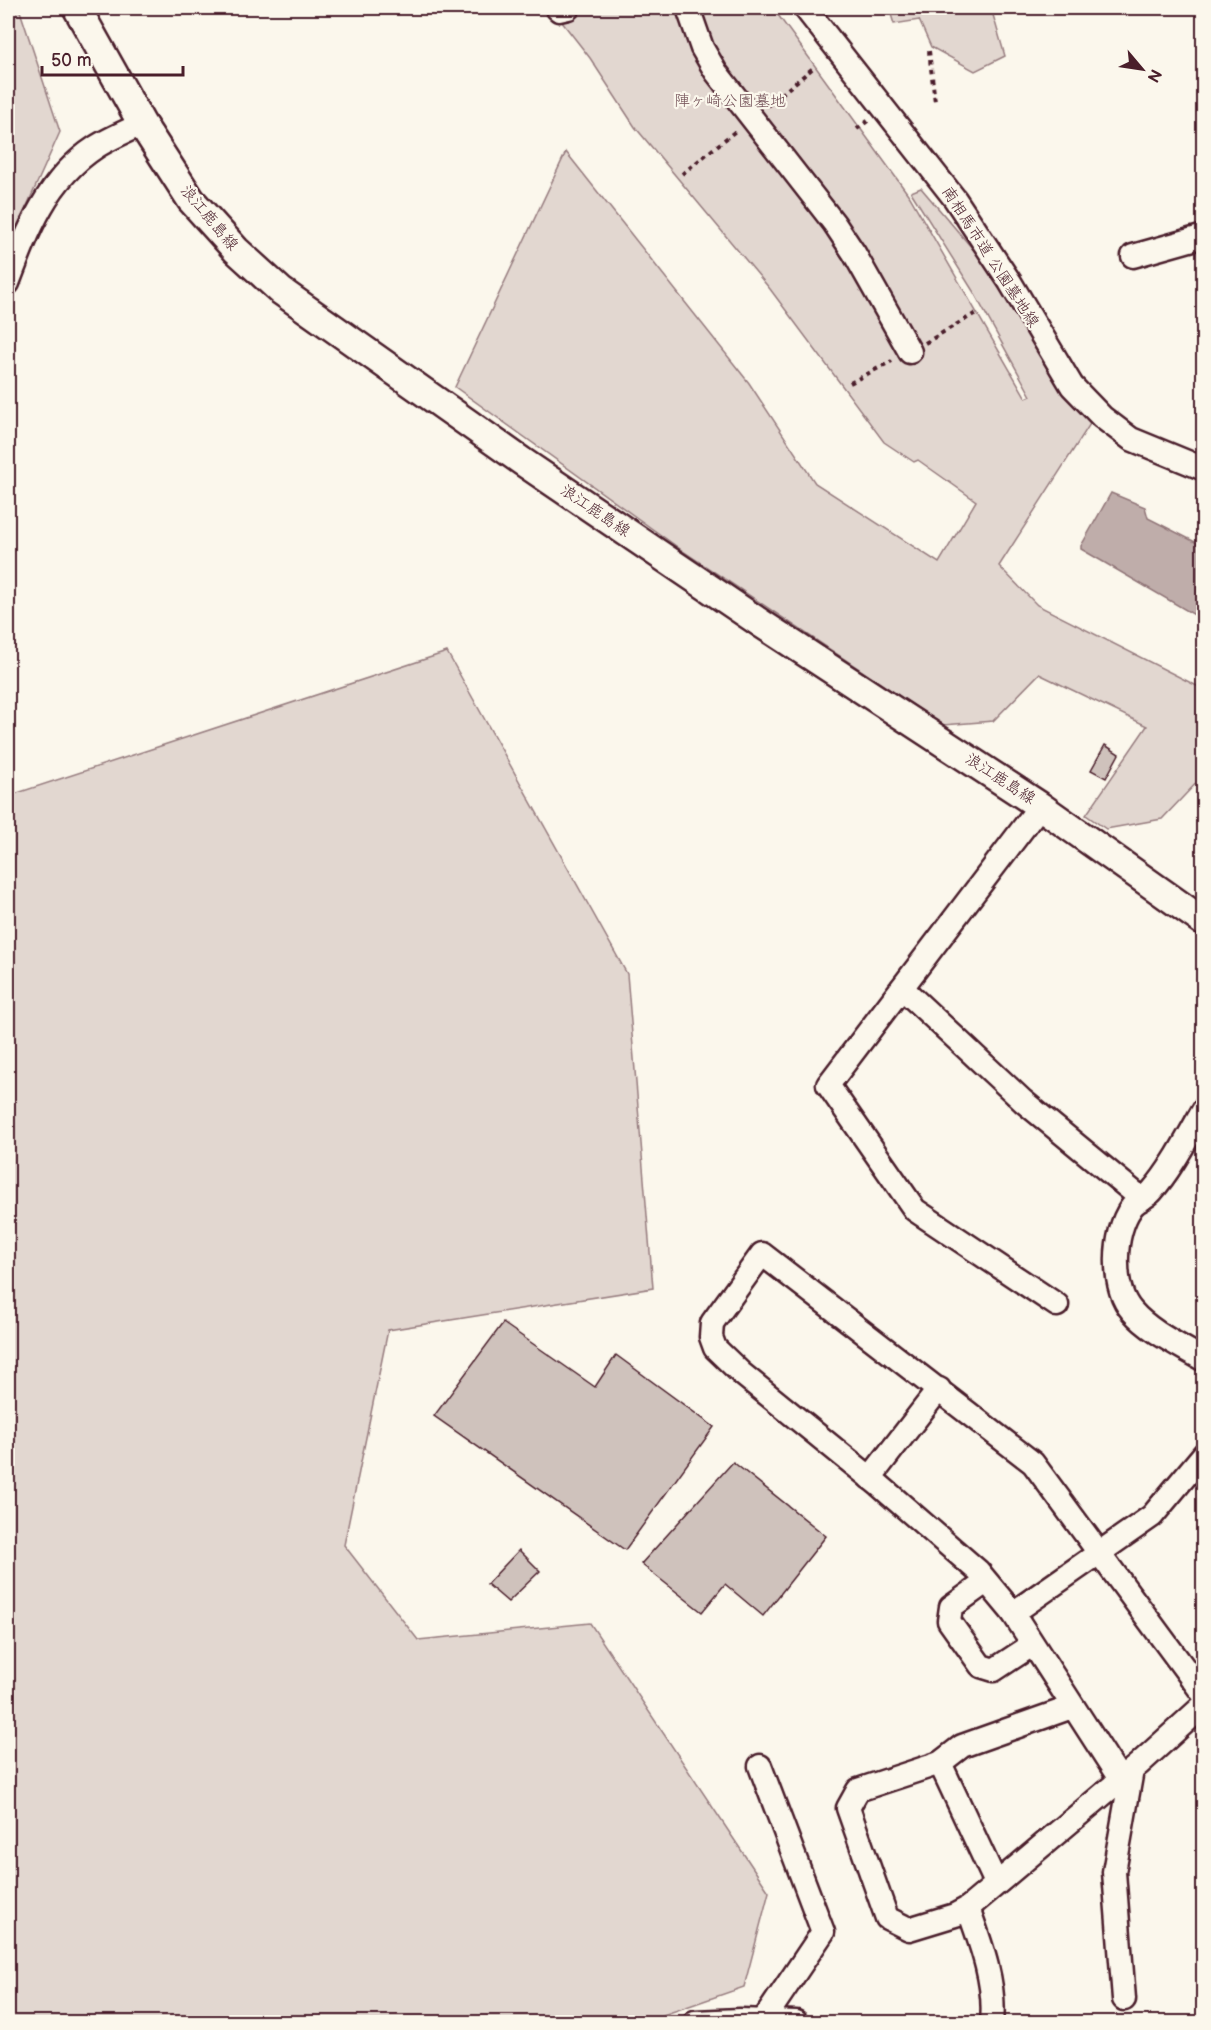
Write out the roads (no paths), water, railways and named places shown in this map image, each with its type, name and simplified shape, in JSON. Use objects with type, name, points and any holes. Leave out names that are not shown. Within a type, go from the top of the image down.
[{"type":"main road","name":"浪江鹿島線","points":[[77,8],[142,124],[190,200],[258,270],[290,297],[514,456],[752,618],[1040,806],[1203,922]]},
{"type":"street","points":[[557,8],[558,10],[568,8]]},
{"type":"street","points":[[688,8],[702,48],[716,72],[840,233],[910,352]]},
{"type":"street","name":"南相馬市道 公園墓地線","points":[[805,8],[955,199],[1010,282],[1072,386],[1102,417],[1131,439],[1203,469]]},
{"type":"street","points":[[8,283],[28,231],[55,183],[96,147],[142,124]]},
{"type":"street","points":[[1132,256],[1203,236]]},
{"type":"street","points":[[1040,806],[828,1085],[915,1210],[1057,1305]]},
{"type":"street","points":[[902,988],[1023,1101],[1142,1199]]},
{"type":"street","points":[[1203,1109],[1152,1192],[1132,1205],[1127,1214],[1115,1262],[1116,1280],[1122,1296],[1132,1311],[1145,1323],[1203,1360]]},
{"type":"street","points":[[1124,1999],[1114,1872],[1126,1774],[1072,1707],[1013,1613],[978,1571],[870,1478],[750,1380],[716,1348],[711,1337],[712,1323],[757,1259],[762,1254],[773,1261],[1034,1463],[1203,1695]]},
{"type":"street","points":[[870,1478],[939,1389]]},
{"type":"street","points":[[1013,1613],[1152,1516],[1203,1454]]},
{"type":"street","points":[[986,1582],[951,1607],[949,1621],[981,1666],[994,1670],[1032,1645]]},
{"type":"street","points":[[1072,1707],[962,1746],[940,1763],[858,1790],[848,1808],[887,1918],[909,1929],[955,1915],[968,1908],[1126,1774],[1203,1705]]},
{"type":"street","points":[[940,1763],[996,1883]]},
{"type":"street","points":[[760,1766],[823,1932],[763,2020]]},
{"type":"street","points":[[968,1908],[986,1964],[994,2004],[992,2022]]},
{"type":"street","points":[[696,2022],[763,2020],[796,2022]]},
{"type":"park label","name":"陣ヶ崎公園墓地","points":[[730,101]]}]
